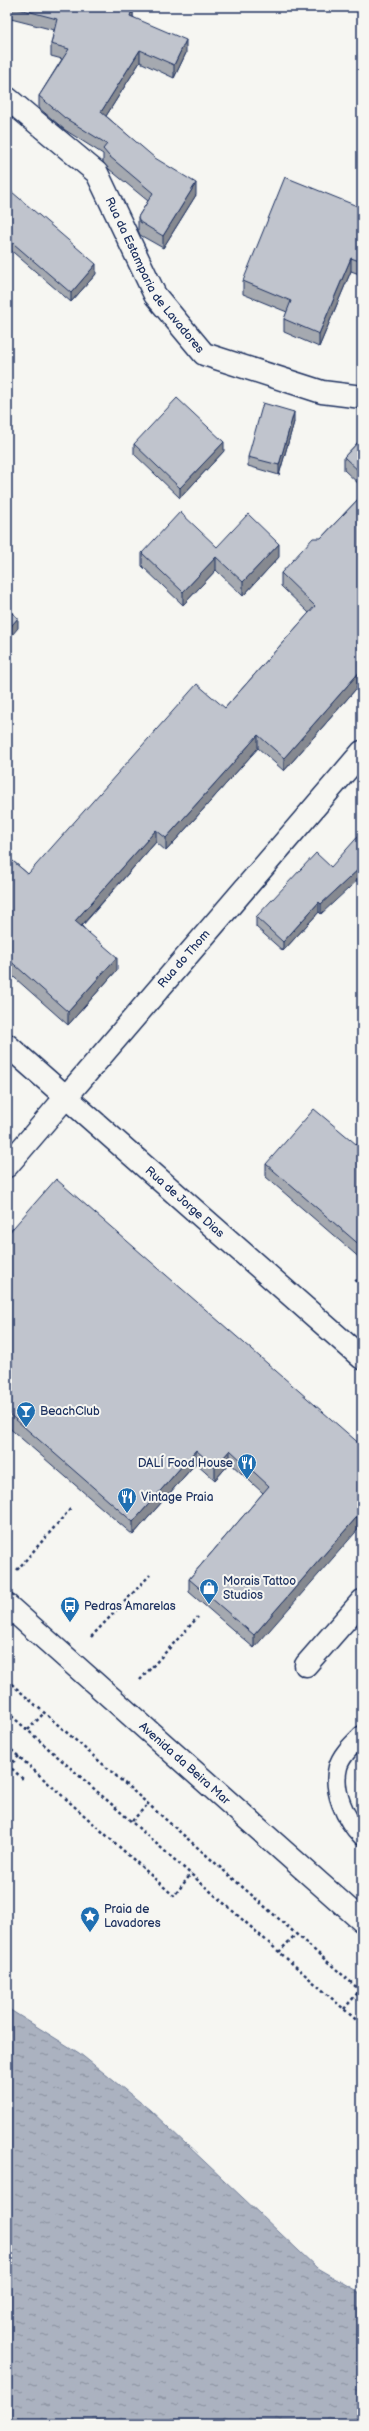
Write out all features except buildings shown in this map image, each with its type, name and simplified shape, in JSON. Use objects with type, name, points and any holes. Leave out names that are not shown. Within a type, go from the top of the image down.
[{"type":"street","name":"Rua da Estamparia de Lavadores","points":[[7,98],[97,173],[155,296],[204,354],[322,392],[362,397]]},
{"type":"street","name":"Rua do Thom","points":[[7,1166],[362,752]]},
{"type":"street","name":"Rua de Jorge Dias","points":[[7,1045],[362,1358]]},
{"type":"street","points":[[306,1665],[362,1601]]},
{"type":"street","name":"Avenida da Beira Mar","points":[[7,1605],[362,1921]]},
{"type":"lane","points":[[362,1735],[347,1750],[338,1767],[337,1790],[345,1812],[362,1836]]},
{"type":"path","points":[[355,1282],[362,1274]]},
{"type":"path","points":[[17,1570],[72,1507]]},
{"type":"path","points":[[91,1637],[150,1575]]},
{"type":"path","points":[[140,1680],[198,1617]]},
{"type":"path","points":[[7,1680],[361,1991],[344,2009]]},
{"type":"path","points":[[7,1712],[362,2025]]},
{"type":"path","points":[[28,1730],[44,1713]]},
{"type":"path","points":[[7,1746],[174,1896],[191,1874]]},
{"type":"path","points":[[18,1756],[9,1766],[24,1780]]},
{"type":"path","points":[[132,1822],[148,1804]]},
{"type":"path","points":[[279,1952],[296,1934]]},
{"type":"water","points":[[7,2008],[79,2053],[150,2110],[317,2268],[362,2294],[362,2424],[7,2424]]},
{"type":"place","name":"BeachClub","points":[[26,1428]]},
{"type":"place","name":"DALÍ Food House","points":[[247,1480]]},
{"type":"place","name":"Vintage Praia","points":[[127,1514]]},
{"type":"place","name":"Morais Tattoo Studios","points":[[209,1605]]},
{"type":"place","name":"Pedras Amarelas","points":[[70,1623]]},
{"type":"place","name":"Praia de Lavadores","points":[[90,1933]]}]
